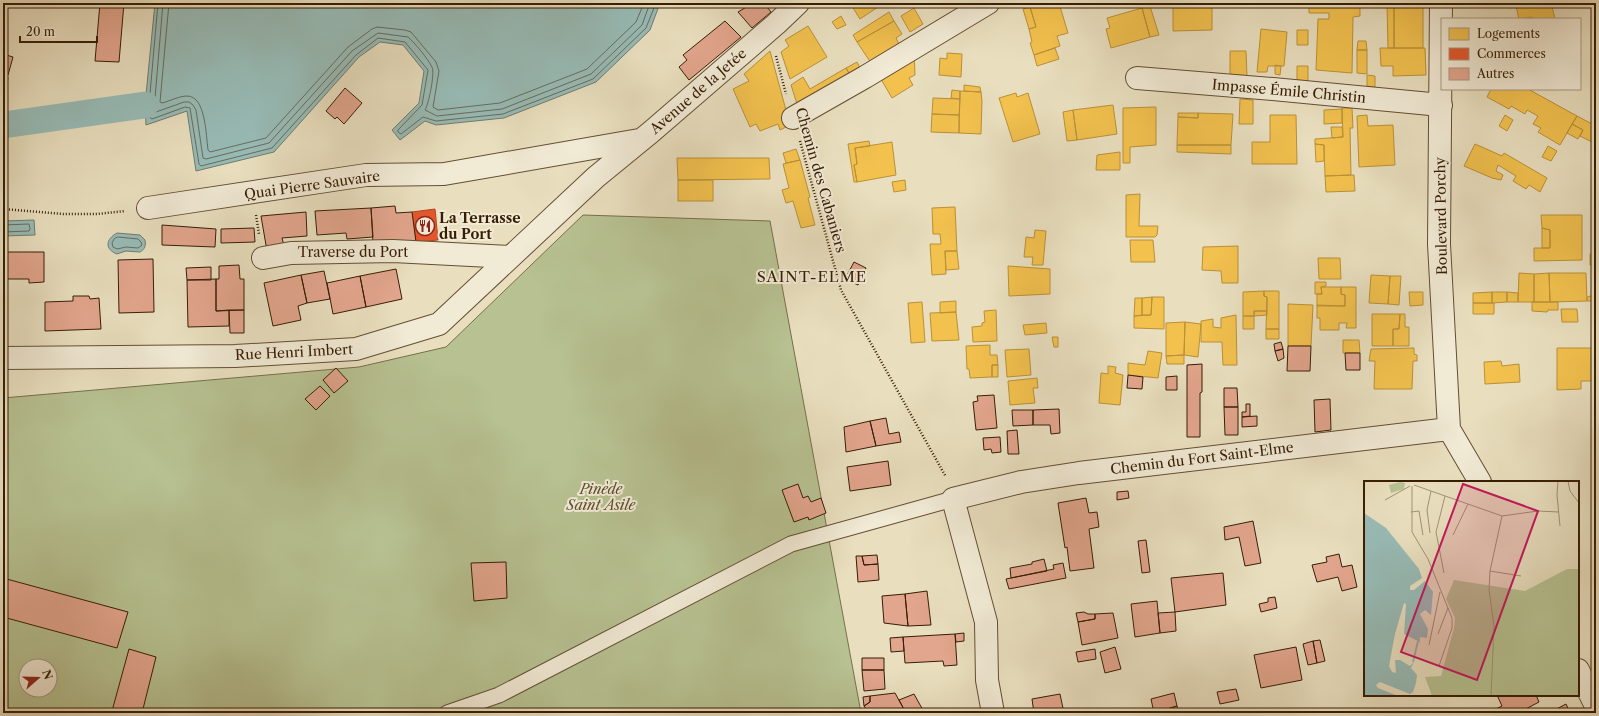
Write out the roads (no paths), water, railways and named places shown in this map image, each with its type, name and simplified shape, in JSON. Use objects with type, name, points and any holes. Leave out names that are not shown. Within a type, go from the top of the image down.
[{"type":"street","name":"Avenue de la Jetée","points":[[596,177],[642,140],[768,31],[798,3]]},
{"type":"street","points":[[793,118],[865,77],[988,3]]},
{"type":"street","name":"Boulevard Porchy","points":[[1441,3],[1439,244],[1449,429]]},
{"type":"street","name":"Impasse Émile Christin","points":[[1137,78],[1440,105]]},
{"type":"street","name":"Quai Pierre Sauvaire","points":[[148,208],[366,175],[444,174],[642,140]]},
{"type":"street","name":"Rue Henri Imbert","points":[[3,358],[234,356],[356,349],[439,324],[596,177]]},
{"type":"street","name":"Traverse du Port","points":[[263,258],[291,253],[393,251],[510,257]]},
{"type":"street","points":[[1449,429],[1479,481]]},
{"type":"street","name":"Chemin du Fort Saint-Elme","points":[[955,498],[1021,482],[1079,472],[1449,429]]},
{"type":"street","points":[[955,498],[986,622],[987,680],[992,713]]},
{"type":"street","points":[[1579,672],[1596,706]]},
{"type":"lane","points":[[447,713],[499,695],[791,544],[955,498]]},
{"type":"water","points":[[155,3],[660,3],[650,30],[596,82],[504,118],[436,125],[425,121],[400,140],[392,130],[419,103],[424,71],[403,45],[380,42],[359,57],[274,152],[196,171],[187,111],[146,125],[145,105]]},
{"type":"water","points":[[34,220],[35,235],[3,236],[3,221]]},
{"type":"water","points":[[117,233],[140,235],[145,240],[144,248],[140,252],[126,251],[117,254],[113,252],[108,247],[108,244],[113,235]]},
{"type":"waterway","points":[[3,125],[145,105]]},
{"type":"place","name":"La Terrasse du Port","points":[[425,226]]},
{"type":"district","name":"SAINT-ELME","points":[[812,276]]},
{"type":"park label","name":"Pinède Saint Asile","points":[[601,498]]}]
